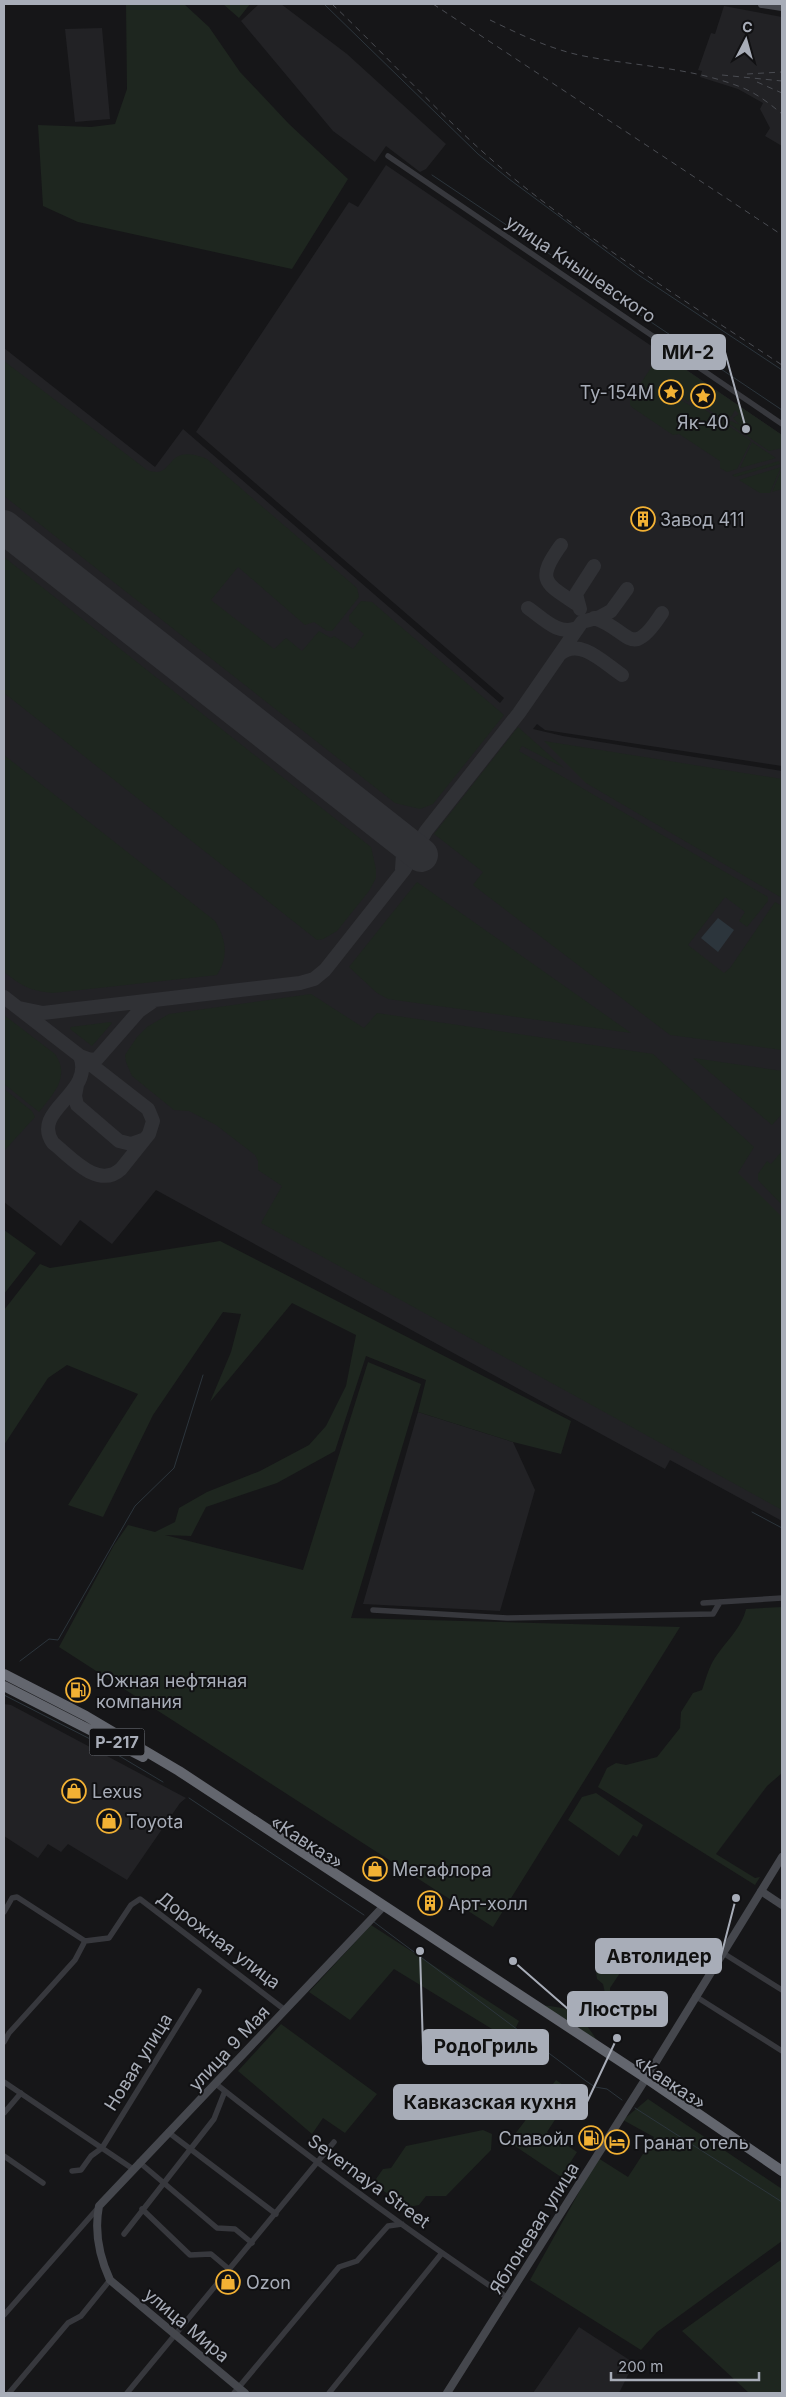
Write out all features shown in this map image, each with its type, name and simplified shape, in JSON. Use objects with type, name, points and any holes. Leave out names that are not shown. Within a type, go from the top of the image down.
[{"type":"highway","name":"«Кавказ»","points":[[4,1674],[86,1716],[179,1770],[456,1953],[782,2176]]},
{"type":"highway","name":"«Кавказ»","points":[[4,1686],[161,1767],[644,2080]]},
{"type":"highway","name":"Р-217","points":[[644,2080],[782,2171]]},
{"type":"street","points":[[762,4],[782,7]]},
{"type":"street","name":"улица Кнышевского","points":[[388,156],[782,424]]},
{"type":"street","points":[[703,1603],[782,1598]]},
{"type":"street","points":[[373,1610],[507,1618],[713,1614],[720,1602]]},
{"type":"street","name":"Яблоневая улица","points":[[447,2393],[782,1857]]},
{"type":"street","points":[[761,1891],[782,1905]]},
{"type":"street","points":[[4,1912],[12,1898],[17,1897],[85,1941],[75,1960],[9,2033],[4,2042]]},
{"type":"street","name":"Дорожная улица","points":[[85,1941],[109,1938],[131,1905],[140,1899],[285,2010]]},
{"type":"street","name":"улица 9 Мая","points":[[4,2314],[139,2162],[216,2084],[380,1910]]},
{"type":"street","points":[[723,1952],[782,1990]]},
{"type":"street","name":"Новая улица","points":[[72,2171],[81,2170],[91,2156],[102,2148],[199,1992]]},
{"type":"street","points":[[695,1996],[782,2051]]},
{"type":"street","points":[[4,2082],[133,2169]]},
{"type":"street","name":"Severnaya Street","points":[[216,2084],[402,2224],[508,2298]]},
{"type":"street","points":[[124,2234],[214,2119],[225,2091]]},
{"type":"street","points":[[4,2113],[21,2093]]},
{"type":"street","points":[[168,2132],[276,2214]]},
{"type":"street","points":[[127,2393],[334,2142]]},
{"type":"street","points":[[4,2156],[43,2184]]},
{"type":"street","points":[[139,2162],[217,2228],[235,2229],[252,2243]]},
{"type":"street","points":[[10,2393],[68,2323],[81,2316],[110,2280],[103,2266],[97,2240],[96,2224],[99,2206]]},
{"type":"street","points":[[142,2209],[190,2255],[211,2254],[230,2270]]},
{"type":"street","points":[[239,2392],[339,2266],[357,2261],[388,2226],[402,2224]]},
{"type":"street","points":[[329,2393],[442,2253]]},
{"type":"street","name":"улица Мира","points":[[110,2280],[239,2392]]},
{"type":"shaded area","points":[[126,4],[184,4],[209,27],[240,72],[289,124],[348,179],[292,269],[78,222],[43,206],[38,125],[91,127],[115,124],[127,89]]},
{"type":"shaded area","points":[[223,4],[250,4],[239,18]]},
{"type":"shaded area","points":[[259,4],[281,4],[347,54],[446,144],[426,169],[420,172],[386,146],[375,162],[333,131],[241,21]]},
{"type":"shaded area","points":[[724,6],[782,17],[782,146],[765,136],[770,128],[760,109],[763,103],[738,89],[700,77],[702,71],[698,70],[711,33],[715,34]]},
{"type":"shaded area","points":[[102,28],[110,119],[75,122],[65,29]]},
{"type":"shaded area","points":[[386,165],[782,435],[782,766],[545,730],[537,724],[533,729],[563,736],[782,771],[782,1521],[670,1460],[665,1469],[156,1190],[112,1244],[80,1220],[61,1246],[4,1202],[4,348],[155,467],[183,429],[500,703],[504,698],[196,432],[349,202],[358,207]]},
{"type":"shaded area","points":[[661,353],[782,435],[782,448],[769,451],[728,423],[731,421],[740,425],[733,418],[739,414],[735,410],[731,417],[723,412],[729,419],[727,422],[702,405],[704,403],[701,401],[703,398],[711,401],[705,395],[707,392],[705,390],[703,394],[696,390],[701,397],[697,401],[691,398],[688,402],[681,396],[679,381],[676,393],[673,391],[674,389],[666,385],[664,379],[663,384],[658,386],[664,387],[668,393],[674,395],[664,404],[679,399],[691,406],[692,401],[751,441],[737,469],[727,472],[720,468],[720,461],[679,434],[673,435],[633,408],[630,405],[630,399]]},
{"type":"shaded area","points":[[4,361],[147,470],[156,472],[163,470],[176,457],[183,455],[193,455],[207,459],[357,588],[359,597],[332,631],[327,631],[314,622],[305,625],[238,567],[211,600],[274,649],[286,638],[302,651],[319,631],[331,638],[334,636],[353,649],[364,634],[349,621],[349,616],[361,601],[372,602],[504,715],[433,804],[420,809],[395,803],[4,496]]},
{"type":"shaded area","points":[[752,442],[776,458],[740,468]]},
{"type":"shaded area","points":[[779,461],[780,464],[735,477],[732,475]]},
{"type":"shaded area","points":[[781,467],[770,493],[760,493],[739,480]]},
{"type":"shaded area","points":[[782,468],[782,489],[772,492]]},
{"type":"shaded area","points":[[4,557],[371,847],[376,878],[369,891],[337,931],[323,939],[317,940],[4,693]]},
{"type":"shaded area","points":[[518,727],[564,768],[522,746],[519,751],[768,897],[768,901],[747,927],[739,921],[745,912],[725,897],[688,945],[724,973],[730,968],[775,902],[782,906],[782,1050],[670,1035],[473,885],[483,872],[434,834]]},
{"type":"shaded area","points":[[544,741],[782,779],[782,898],[586,783]]},
{"type":"shaded area","points":[[4,755],[215,921],[222,934],[225,948],[221,968],[217,975],[53,993],[27,987],[4,972]]},
{"type":"shaded area","points":[[417,882],[631,1033],[388,999],[377,993],[349,967]]},
{"type":"shaded area","points":[[718,918],[734,930],[718,952],[701,938]]},
{"type":"shaded area","points":[[311,994],[364,1028],[377,1013],[653,1054],[754,1147],[738,1173],[782,1217],[782,1510],[261,1223],[282,1186],[258,1170],[258,1161],[255,1155],[216,1125],[189,1111],[174,1110],[132,1076],[126,1062],[125,1055],[137,1037],[147,1027],[169,1014]]},
{"type":"shaded area","points":[[4,1015],[55,1054],[59,1062],[61,1078],[50,1099],[39,1112],[4,1084]]},
{"type":"shaded area","points":[[112,1023],[92,1046],[70,1029],[71,1027]]},
{"type":"shaded area","points":[[693,1058],[782,1071],[782,1114],[772,1125]]},
{"type":"shaded area","points":[[4,1089],[32,1111],[35,1117],[4,1151]]},
{"type":"shaded area","points":[[782,1151],[782,1205],[758,1180],[758,1174],[767,1161],[771,1164]]},
{"type":"shaded area","points":[[4,1230],[36,1253],[4,1294]]},
{"type":"shaded area","points":[[220,1241],[571,1421],[561,1454],[513,1442],[418,1412],[426,1380],[366,1356],[335,1451],[277,1483],[206,1507],[191,1536],[165,1535],[303,1570],[368,1362],[421,1384],[351,1618],[680,1627],[493,1927],[59,1647],[114,1545],[128,1525],[155,1532],[175,1522],[179,1508],[207,1492],[260,1471],[309,1445],[326,1426],[346,1386],[356,1335],[292,1303],[210,1402],[231,1352],[241,1314],[223,1312],[153,1415],[103,1517],[68,1505],[138,1394],[67,1365],[48,1378],[4,1445],[4,1310],[40,1264],[50,1268]]},
{"type":"shaded area","points":[[418,1412],[513,1442],[535,1490],[500,1611],[363,1604]]},
{"type":"shaded area","points":[[782,1607],[782,1773],[767,1786],[716,1854],[755,1878],[760,1877],[755,1885],[598,1787],[607,1768],[616,1763],[626,1765],[657,1757],[680,1728],[681,1712],[693,1693],[702,1690],[711,1665],[740,1624],[746,1609]]},
{"type":"shaded area","points":[[4,1704],[11,1705],[186,1798],[180,1803],[127,1880],[68,1844],[61,1852],[48,1844],[38,1858],[4,1836]]},
{"type":"shaded area","points":[[596,1793],[643,1825],[637,1837],[633,1835],[619,1856],[568,1820],[582,1797]]},
{"type":"shaded area","points":[[371,1925],[519,2021],[510,2040],[394,1969],[350,2020],[309,1992]]},
{"type":"shaded area","points":[[634,1940],[640,1943],[610,1988],[610,1998],[606,1998],[603,1984],[597,1979],[596,1972],[615,1964]]},
{"type":"shaded area","points":[[540,2005],[562,2008],[575,2013],[585,2023],[598,2042]]},
{"type":"shaded area","points":[[281,2024],[377,2094],[345,2133],[323,2118],[312,2134],[238,2071]]},
{"type":"shaded area","points":[[556,2080],[573,2092],[547,2132],[577,2152],[561,2177],[509,2142]]},
{"type":"shaded area","points":[[648,2099],[782,2189],[782,2241],[657,2332],[641,2350],[530,2280],[598,2158],[628,2177],[654,2137],[623,2120]]},
{"type":"shaded area","points":[[483,2130],[492,2134],[491,2150],[446,2196],[426,2196],[419,2205],[408,2207],[379,2188],[376,2179],[383,2169],[391,2168],[406,2146]]},
{"type":"shaded area","points":[[782,2259],[782,2393],[749,2393],[682,2331]]},
{"type":"shaded area","points":[[579,2327],[634,2363],[619,2393],[533,2393]]},
{"type":"waterway","points":[[324,4],[478,154],[509,179],[637,274],[782,370]]},
{"type":"waterway","points":[[432,175],[782,410]]},
{"type":"waterway","points":[[20,1661],[49,1639],[58,1640],[135,1506],[174,1468],[203,1375]]},
{"type":"waterway","points":[[752,1512],[782,1528]]},
{"type":"waterway","points":[[4,1695],[96,1742],[163,1782]]},
{"type":"waterway","points":[[189,1798],[364,1915]]},
{"type":"waterway","points":[[374,1922],[586,2081],[595,2087],[607,2089],[622,2100]]},
{"type":"waterway","points":[[635,2108],[782,2202]]},
{"type":"taxiway","points":[[561,545],[548,566],[547,580],[551,586],[578,605]]},
{"type":"taxiway","points":[[580,609],[576,594],[594,566]]},
{"type":"taxiway","points":[[19,1008],[43,1013],[300,983],[314,979],[325,970],[404,870],[426,831],[519,713],[582,622],[600,617],[611,611],[627,589]]},
{"type":"taxiway","points":[[528,608],[557,628],[563,630],[577,628]]},
{"type":"taxiway","points":[[594,618],[630,638],[636,639],[643,636],[662,613]]},
{"type":"taxiway","points":[[560,654],[576,648],[584,650],[622,675]]},
{"type":"taxiway","points":[[394,834],[403,854],[402,869]]},
{"type":"taxiway","points":[[4,997],[80,1056],[148,1109],[153,1121],[149,1134],[121,1169],[103,1176],[85,1169],[53,1143],[48,1131],[50,1121],[55,1111],[79,1081],[82,1069],[80,1056],[91,1060],[97,1059],[139,1011],[152,1002]]},
{"type":"taxiway","points":[[77,1085],[75,1096],[77,1105],[119,1141],[131,1144],[145,1139]]},
{"type":"runway","points":[[4,527],[421,855]]},
{"type":"railway","points":[[332,4],[439,110],[506,172],[607,248],[782,365]]},
{"type":"railway","points":[[433,4],[782,235]]},
{"type":"railway","points":[[490,20],[563,51],[683,71],[720,80],[750,91],[782,114]]},
{"type":"railway","points":[[747,74],[782,72]]},
{"type":"railway","points":[[722,75],[782,81]]},
{"type":"railway","points":[[757,82],[782,93]]},
{"type":"place","name":"Ту-154М","points":[[671,392]]},
{"type":"place","name":"Як-40","points":[[703,396]]},
{"type":"place","name":"МИ-2","points":[[746,429]]},
{"type":"place","name":"Завод 411","points":[[643,519]]},
{"type":"place","name":"Южная нефтяная компания","points":[[78,1690]]},
{"type":"place","name":"Lexus","points":[[74,1791]]},
{"type":"place","name":"Toyota","points":[[109,1821]]},
{"type":"place","name":"Мегафлора","points":[[375,1869]]},
{"type":"place","name":"Автолидер","points":[[736,1898]]},
{"type":"place","name":"Арт-холл","points":[[430,1903]]},
{"type":"place","name":"РодоГриль","points":[[420,1951]]},
{"type":"place","name":"Люстры","points":[[513,1961]]},
{"type":"place","name":"Кавказская кухня","points":[[617,2038]]},
{"type":"place","name":"Славойл","points":[[591,2138]]},
{"type":"place","name":"Гранат отель","points":[[617,2142]]},
{"type":"place","name":"Ozon","points":[[228,2282]]}]
